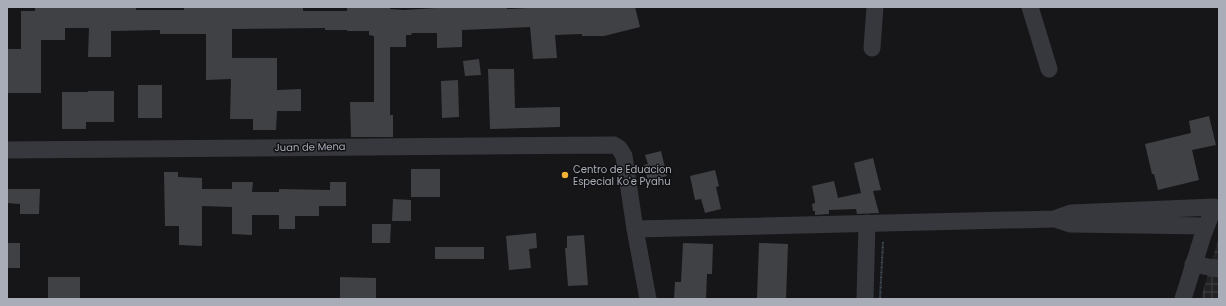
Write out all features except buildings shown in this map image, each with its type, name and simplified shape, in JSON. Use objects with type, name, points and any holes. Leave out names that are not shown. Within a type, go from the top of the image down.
[{"type":"street","points":[[872,48],[875,7]]},
{"type":"street","points":[[1030,7],[1049,69]]},
{"type":"street","name":"Juan de Mena","points":[[7,150],[614,144],[619,148],[624,156],[635,229]]},
{"type":"street","points":[[648,299],[635,229],[1054,219],[1071,213],[1216,202],[1193,264],[1183,299]]},
{"type":"street","points":[[1054,219],[1070,224],[1206,226]]},
{"type":"street","points":[[865,299],[867,223]]},
{"type":"street","points":[[1193,264],[1219,269]]},
{"type":"shaded area","points":[[1219,237],[1219,299],[1201,299],[1205,284]]},
{"type":"shaded area","points":[[882,242],[884,242],[881,299],[879,299]]},
{"type":"place","name":"Centro de Eduacion Especial Ko'e Pyahu","points":[[565,175]]}]
